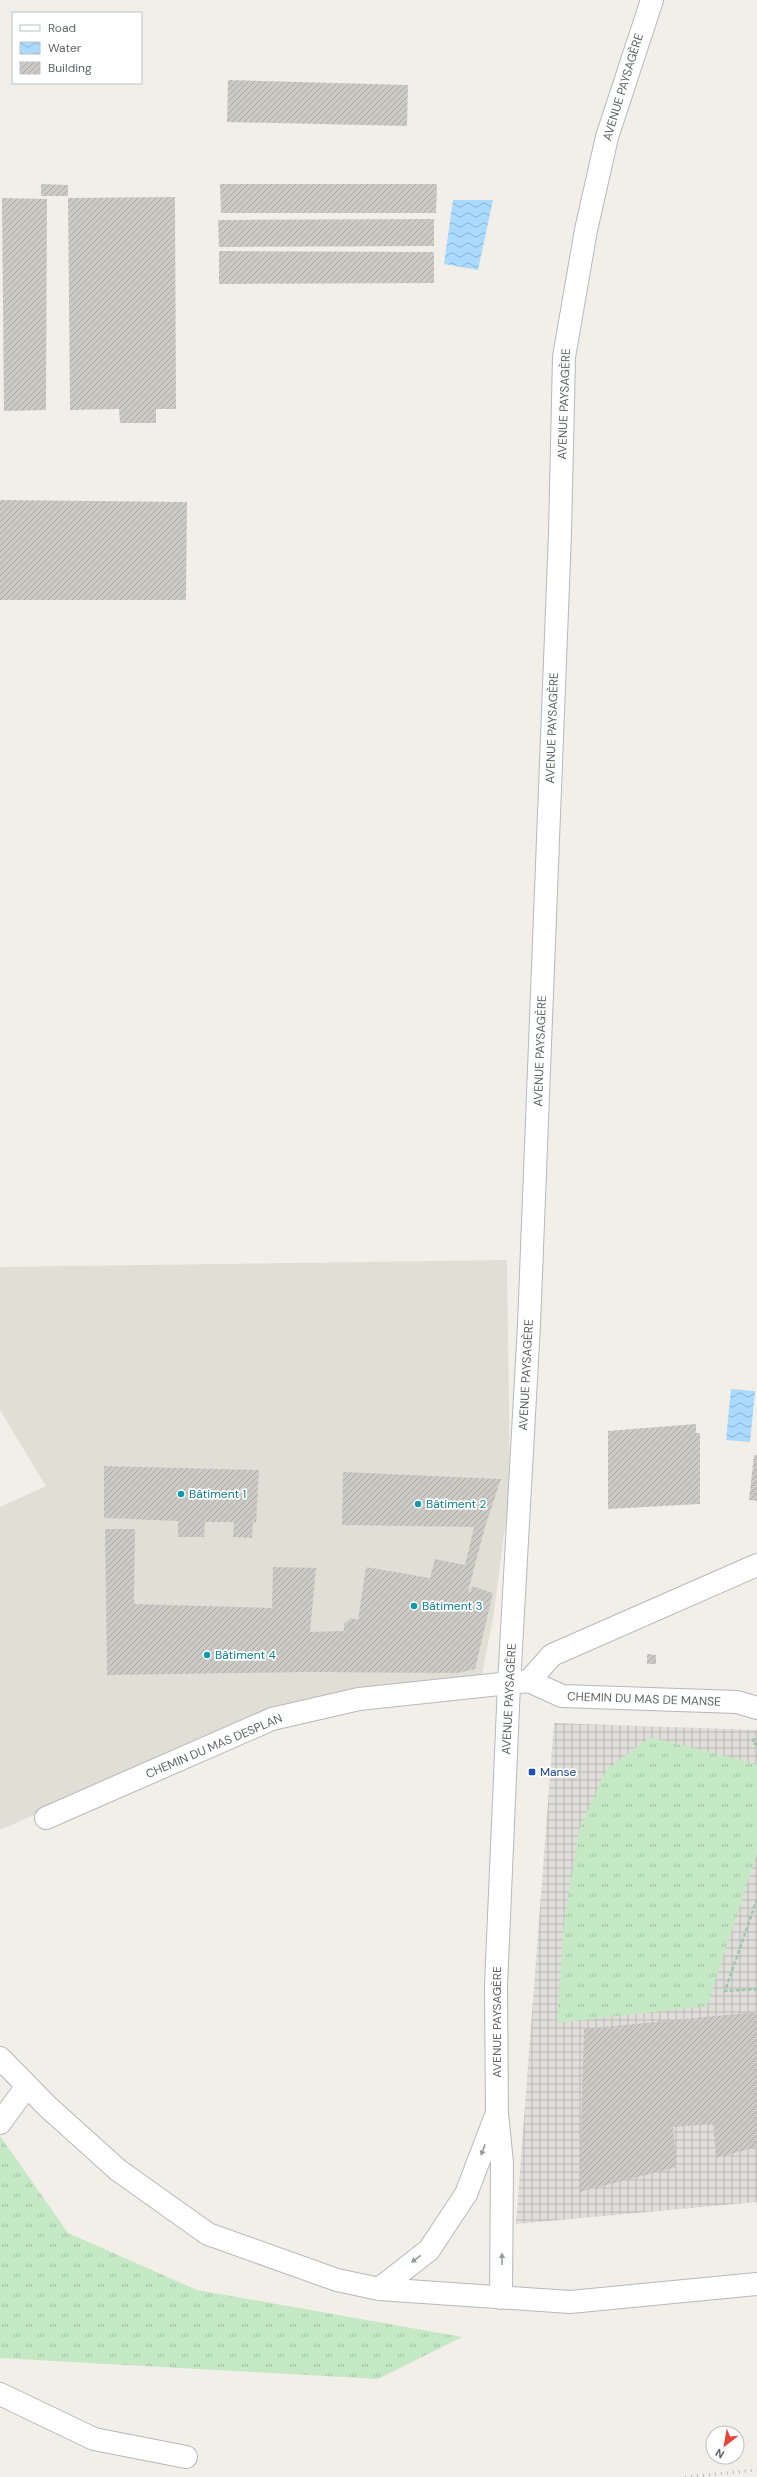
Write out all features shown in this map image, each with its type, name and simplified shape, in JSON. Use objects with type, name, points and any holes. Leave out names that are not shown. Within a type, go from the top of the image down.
[{"type":"street","name":"AVENUE PAYSAGÈRE","points":[[501,2298],[502,2163],[497,2113],[496,1986],[519,1682],[530,1317],[560,533],[564,357],[586,230],[607,137],[652,0]]},
{"type":"street","points":[[519,1682],[552,1655],[757,1565]]},
{"type":"street","name":"CHEMIN DU MAS DE MANSE","points":[[519,1682],[562,1696],[737,1702],[757,1708]]},
{"type":"street","name":"CHEMIN DU MAS DESPLAN","points":[[46,1818],[272,1719],[359,1698],[519,1682]]},
{"type":"street","points":[[0,2058],[26,2086],[118,2170],[208,2234],[337,2280],[379,2289],[570,2302],[757,2284]]},
{"type":"street","points":[[0,2123],[26,2086]]},
{"type":"street","name":"AVENUE PAYSAGÈRE","points":[[379,2289],[429,2250],[450,2219],[466,2194],[497,2113]]},
{"type":"street","points":[[0,2394],[94,2439],[186,2457]]},
{"type":"path","points":[[757,1900],[725,1991],[757,1989]]},
{"type":"shaded area","points":[[507,1260],[510,1487],[494,1613],[482,1674],[278,1707],[0,1830],[0,1507],[46,1486],[0,1410],[0,1267]]},
{"type":"shaded area","points":[[554,1723],[757,1730],[757,2202],[516,2224]]},
{"type":"green space","points":[[650,1737],[757,1764],[757,1854],[707,2006],[557,2023],[564,1922],[579,1830],[606,1770]]},
{"type":"green space","points":[[0,2136],[68,2233],[197,2290],[462,2337],[378,2379],[0,2358]]},
{"type":"water","points":[[453,200],[493,200],[478,270],[444,264]]},
{"type":"water","points":[[731,1389],[755,1391],[750,1442],[726,1440]]},
{"type":"building","points":[[228,80],[408,85],[407,126],[227,122]]},
{"type":"building","points":[[41,184],[68,185],[68,196],[41,196]]},
{"type":"building","points":[[220,184],[437,184],[436,213],[221,213]]},
{"type":"building","points":[[175,197],[176,409],[156,409],[156,423],[120,423],[119,409],[70,410],[68,198]]},
{"type":"building","points":[[2,198],[47,199],[46,410],[4,411]]},
{"type":"building","points":[[434,219],[434,246],[219,247],[218,220]]},
{"type":"building","points":[[219,251],[434,252],[434,283],[219,284]]},
{"type":"building","points":[[0,500],[187,502],[186,600],[0,600]]},
{"type":"building","points":[[696,1424],[696,1433],[700,1433],[700,1504],[608,1509],[608,1431]]},
{"type":"building","points":[[754,1455],[757,1455],[757,1501],[749,1500]]},
{"type":"building","name":"Bâtiment 1","points":[[104,1466],[259,1470],[256,1523],[253,1522],[252,1538],[233,1537],[234,1522],[205,1522],[204,1537],[178,1537],[178,1521],[104,1518]]},
{"type":"building","points":[[343,1472],[501,1479],[485,1527],[468,1592],[470,1592],[472,1586],[493,1593],[475,1669],[457,1673],[307,1672],[107,1675],[105,1529],[135,1529],[134,1604],[272,1608],[273,1567],[316,1568],[310,1632],[344,1631],[344,1624],[351,1618],[358,1620],[366,1567],[430,1578],[435,1559],[465,1565],[474,1527],[342,1525]]},
{"type":"building","points":[[647,1654],[656,1655],[656,1664],[647,1664]]},
{"type":"building","points":[[757,2012],[757,2147],[716,2158],[713,2124],[673,2127],[677,2167],[579,2192],[584,2029]]},
{"type":"railway","points":[[685,2477],[757,2470]]},
{"type":"place","name":"Bâtiment 1","points":[[181,1494]]},
{"type":"place","name":"Bâtiment 2","points":[[418,1504]]},
{"type":"place","name":"Bâtiment 3","points":[[414,1606]]},
{"type":"place","name":"Bâtiment 4","points":[[207,1655]]},
{"type":"place","name":"Manse","points":[[532,1772]]}]
